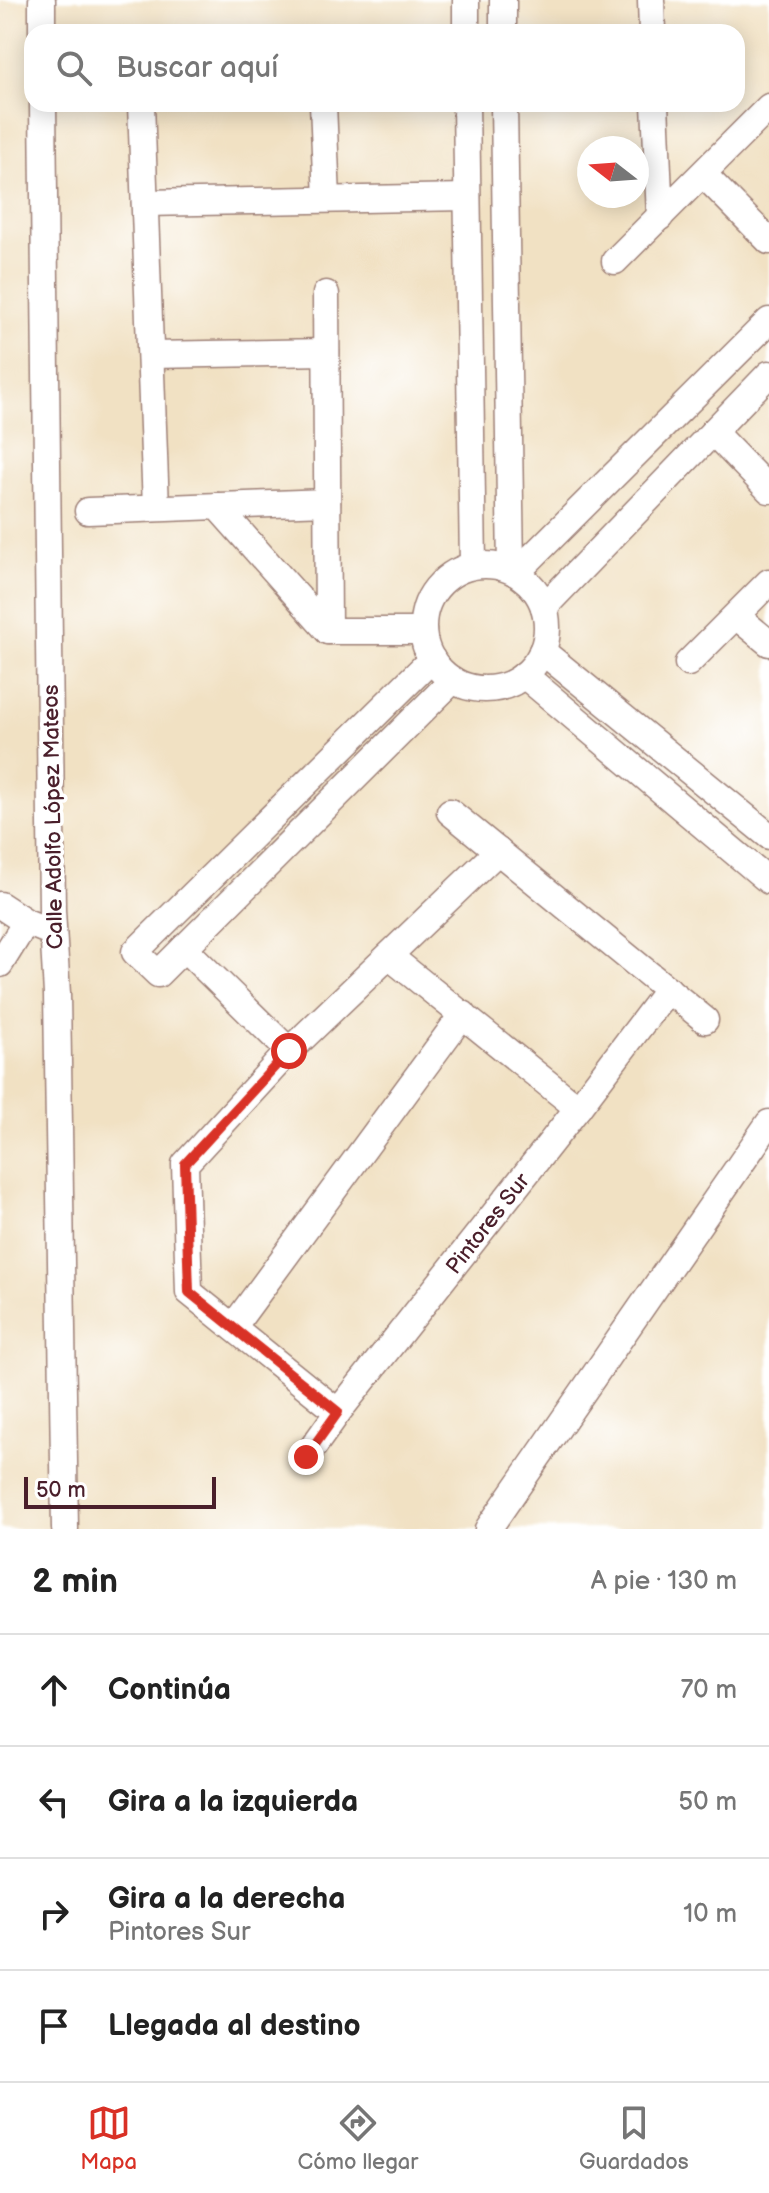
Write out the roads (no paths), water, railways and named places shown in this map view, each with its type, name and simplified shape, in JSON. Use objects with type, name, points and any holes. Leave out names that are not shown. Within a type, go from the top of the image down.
[{"type":"street","points":[[42,0],[42,24]]},
{"type":"street","points":[[466,0],[466,24]]},
{"type":"street","points":[[503,0],[503,24]]},
{"type":"street","points":[[651,0],[652,24]]},
{"type":"street","points":[[615,261],[769,107]]},
{"type":"street","name":"Calle Adolfo López Mateos","points":[[43,112],[53,933],[57,994],[65,1529]]},
{"type":"street","points":[[141,112],[156,508]]},
{"type":"street","points":[[323,112],[327,199]]},
{"type":"street","points":[[466,112],[473,565]]},
{"type":"street","points":[[504,112],[514,571]]},
{"type":"street","points":[[655,112],[660,217]]},
{"type":"street","points":[[703,174],[769,241]]},
{"type":"street","points":[[145,203],[467,197]]},
{"type":"street","points":[[326,294],[328,631]]},
{"type":"street","points":[[514,571],[769,321]]},
{"type":"street","points":[[151,355],[326,352]]},
{"type":"street","points":[[544,607],[769,374]]},
{"type":"street","points":[[713,432],[769,490]]},
{"type":"street","points":[[88,511],[327,502]]},
{"type":"street","points":[[217,506],[328,631],[423,631]]},
{"type":"street","points":[[473,565],[488,565],[514,571],[528,582],[544,607],[546,637],[542,651],[524,675],[511,683],[482,689],[453,680],[432,659],[426,646],[423,631],[428,602],[446,578],[459,570],[473,565]]},
{"type":"street","points":[[688,663],[769,582]]},
{"type":"street","points":[[736,616],[769,643]]},
{"type":"street","points":[[542,651],[769,836]]},
{"type":"street","points":[[432,659],[135,952],[158,974],[453,680]]},
{"type":"street","points":[[524,675],[769,881]]},
{"type":"street","points":[[450,812],[705,1020]]},
{"type":"street","points":[[338,1412],[189,1292],[185,1164],[289,1051],[498,851]]},
{"type":"street","points":[[0,905],[26,922],[53,933]]},
{"type":"street","points":[[0,964],[26,922]]},
{"type":"street","points":[[184,948],[289,1051]]},
{"type":"street","points":[[389,956],[578,1108]]},
{"type":"street","name":"Pintores Sur","points":[[306,1457],[668,989]]},
{"type":"street","points":[[233,1327],[463,1014]]},
{"type":"street","points":[[488,1529],[769,1123]]}]
